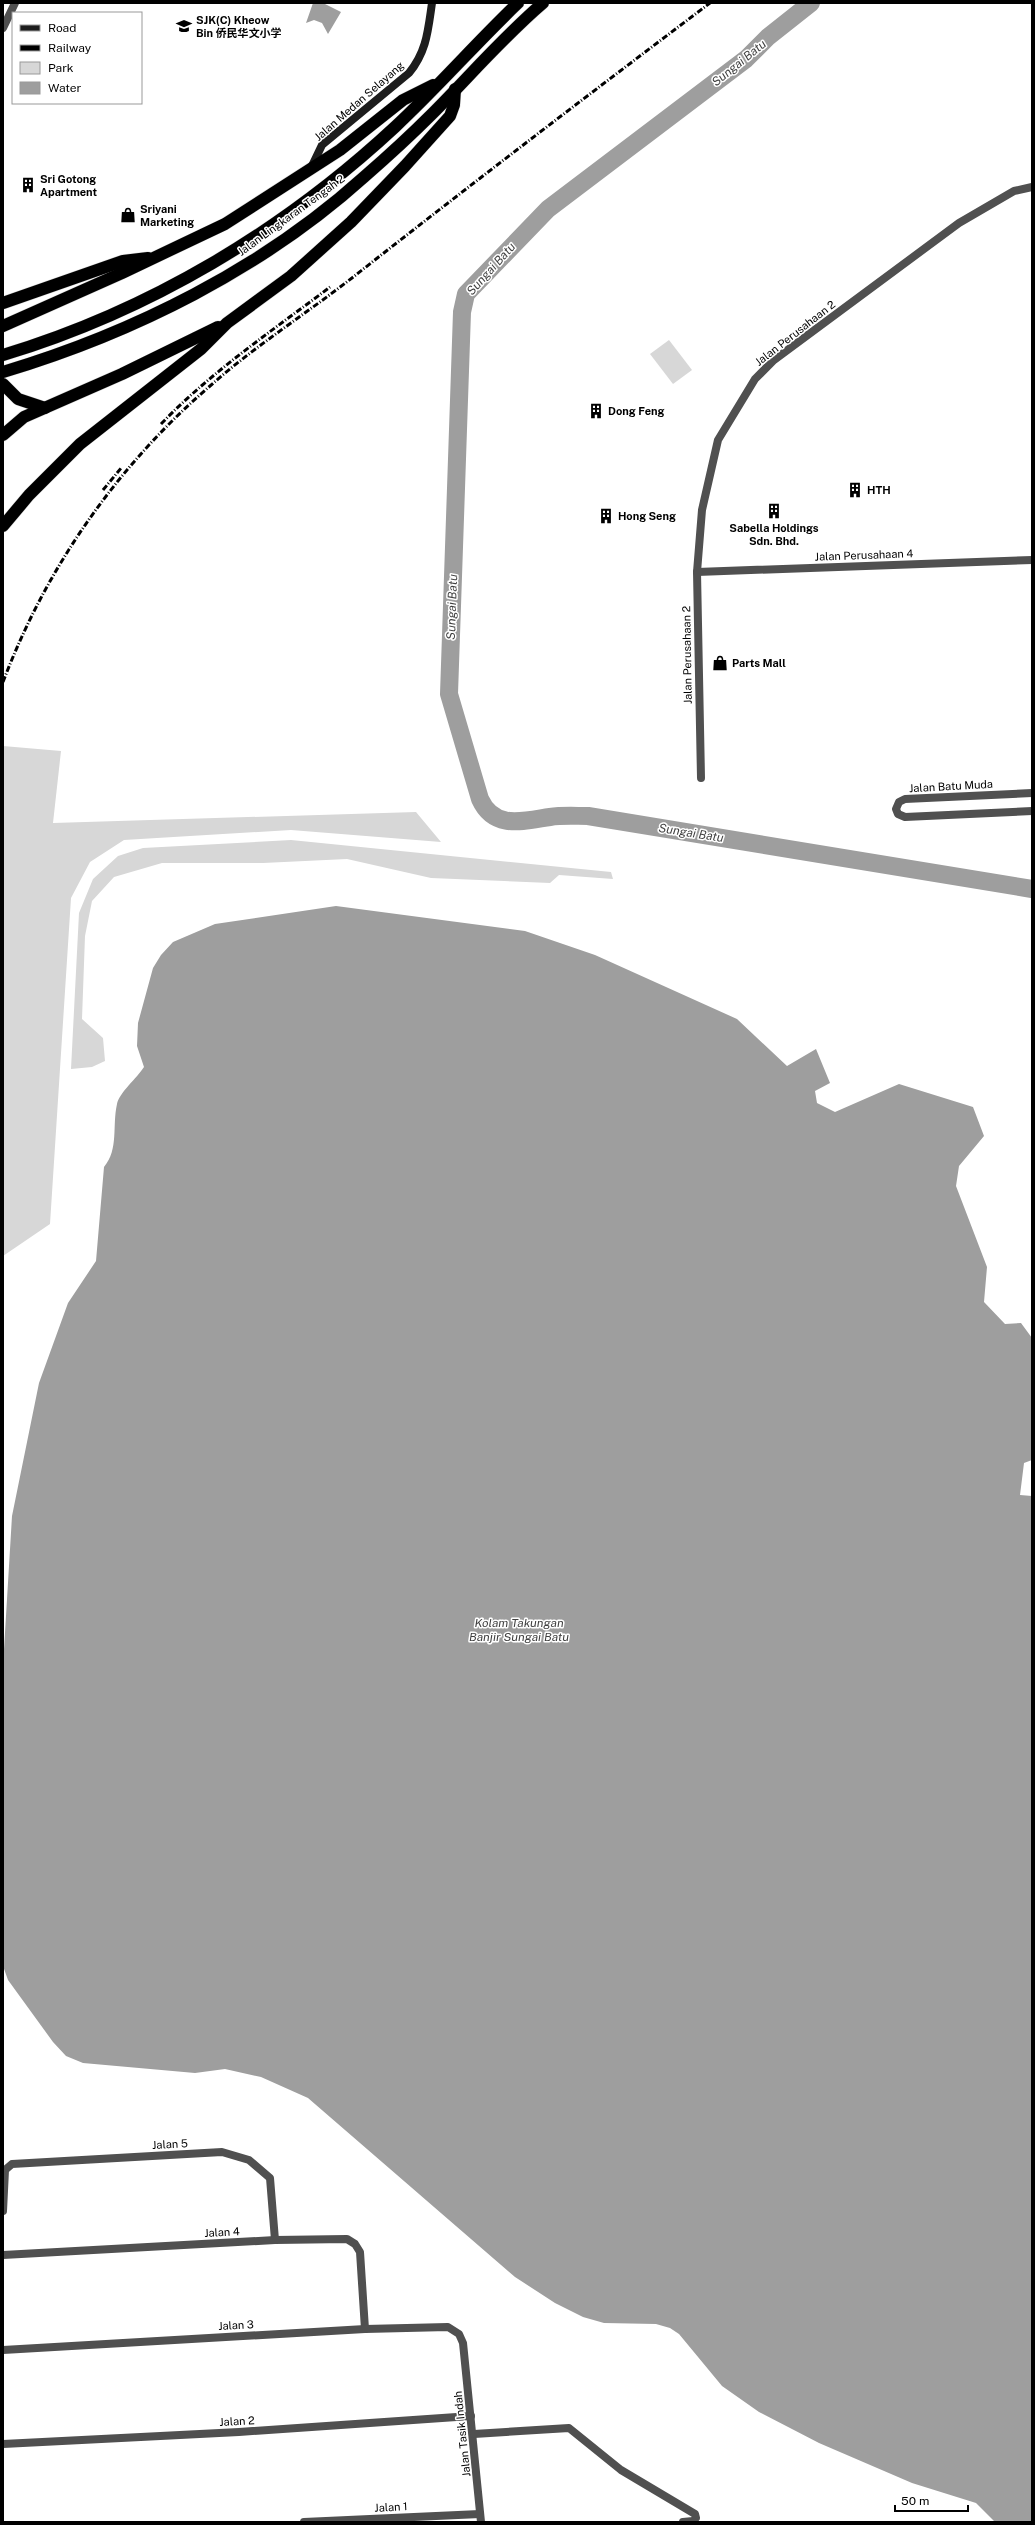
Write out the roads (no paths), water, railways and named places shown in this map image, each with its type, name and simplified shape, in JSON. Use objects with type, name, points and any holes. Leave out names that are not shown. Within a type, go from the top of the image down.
[{"type":"highway","name":"Jalan Lingkaran Tengah 2","points":[[3,355],[81,329],[112,316],[167,289],[235,250],[308,200],[395,127],[518,3]]},
{"type":"highway","name":"Jalan Lingkaran Tengah 2","points":[[3,372],[64,352],[144,319],[244,265],[314,217],[362,179],[433,113],[455,89],[543,3]]},
{"type":"highway","points":[[3,335],[7,324],[225,224],[364,133],[403,100],[441,81]]},
{"type":"highway","points":[[3,526],[29,495],[80,444],[201,349],[227,323],[291,276],[351,222],[450,116],[454,105],[455,89]]},
{"type":"highway","points":[[3,303],[122,261],[157,256]]},
{"type":"highway","points":[[3,435],[24,417],[134,368],[227,323]]},
{"type":"highway","points":[[3,384],[18,399],[45,408]]},
{"type":"street","points":[[3,28],[15,3]]},
{"type":"street","name":"Jalan Medan Selayang","points":[[311,169],[322,145],[409,73],[420,60],[425,46],[432,3]]},
{"type":"street","name":"Jalan Perusahaan 2","points":[[701,778],[697,572],[702,510],[718,440],[759,375],[774,360],[959,223],[1014,192],[1032,187]]},
{"type":"street","name":"Jalan Perusahaan 4","points":[[697,572],[1032,560]]},
{"type":"street","name":"Jalan Batu Muda","points":[[1032,793],[905,799],[899,802],[896,809],[898,814],[906,817],[1032,811]]},
{"type":"street","name":"Jalan 5","points":[[3,2211],[5,2170],[12,2164],[222,2152],[249,2160],[270,2178],[275,2240]]},
{"type":"street","name":"Jalan 4","points":[[3,2255],[275,2240],[347,2240],[355,2244],[360,2252],[365,2329]]},
{"type":"street","name":"Jalan 3","points":[[3,2350],[365,2329],[448,2327],[459,2334],[463,2343]]},
{"type":"street","name":"Jalan Tasik Indah","points":[[463,2343],[474,2434],[481,2518]]},
{"type":"street","name":"Jalan 2","points":[[3,2444],[239,2432],[471,2416]]},
{"type":"street","points":[[474,2434],[569,2428],[620,2470],[695,2514],[696,2518],[693,2521],[683,2522]]},
{"type":"street","name":"Jalan 1","points":[[304,2522],[481,2518]]},
{"type":"water","points":[[313,3],[323,3],[341,12],[328,34],[322,23],[314,20],[306,23]]},
{"type":"water","name":"Kolam Takungan Banjir Sungai Batu","points":[[336,906],[525,931],[595,955],[737,1019],[787,1066],[816,1049],[830,1083],[815,1091],[817,1103],[835,1112],[899,1084],[973,1107],[984,1136],[959,1166],[956,1186],[987,1267],[984,1302],[1005,1324],[1021,1323],[1032,1338],[1032,1460],[1024,1463],[1020,1495],[1032,1496],[1032,2522],[995,2522],[976,2503],[912,2483],[819,2443],[759,2412],[722,2386],[679,2334],[670,2328],[656,2324],[604,2323],[583,2317],[555,2303],[515,2277],[308,2098],[261,2077],[225,2069],[195,2073],[83,2063],[66,2056],[53,2042],[8,1980],[3,1966],[3,1666],[12,1516],[39,1383],[68,1303],[96,1261],[104,1167],[112,1153],[118,1100],[144,1067],[137,1046],[138,1023],[153,968],[161,955],[173,942],[215,924]]},
{"type":"waterway","name":"Sungai Batu","points":[[811,3],[768,37],[746,59],[548,209],[466,294],[462,312],[449,694],[480,799],[486,809],[501,819],[520,821],[559,816],[588,816],[1032,889]]},
{"type":"railway","points":[[3,682],[20,640],[40,599],[63,559],[88,521],[115,485],[144,450],[176,417],[210,386],[264,343],[339,288],[533,137],[710,3]]},
{"type":"railway","points":[[161,424],[201,386],[264,336],[330,287]]},
{"type":"railway","points":[[103,490],[122,467]]},
{"type":"place","name":"SJK(C) Kheow Bin 侨民华文小学","points":[[184,26]]},
{"type":"place","name":"Sri Gotong Apartment","points":[[28,185]]},
{"type":"place","name":"Sriyani Marketing","points":[[128,215]]},
{"type":"place","name":"Dong Feng","points":[[596,411]]},
{"type":"place","name":"HTH","points":[[855,490]]},
{"type":"place","name":"Sabella Holdings Sdn. Bhd.","points":[[774,511]]},
{"type":"place","name":"Hong Seng","points":[[606,516]]},
{"type":"place","name":"Parts Mall","points":[[720,663]]}]
